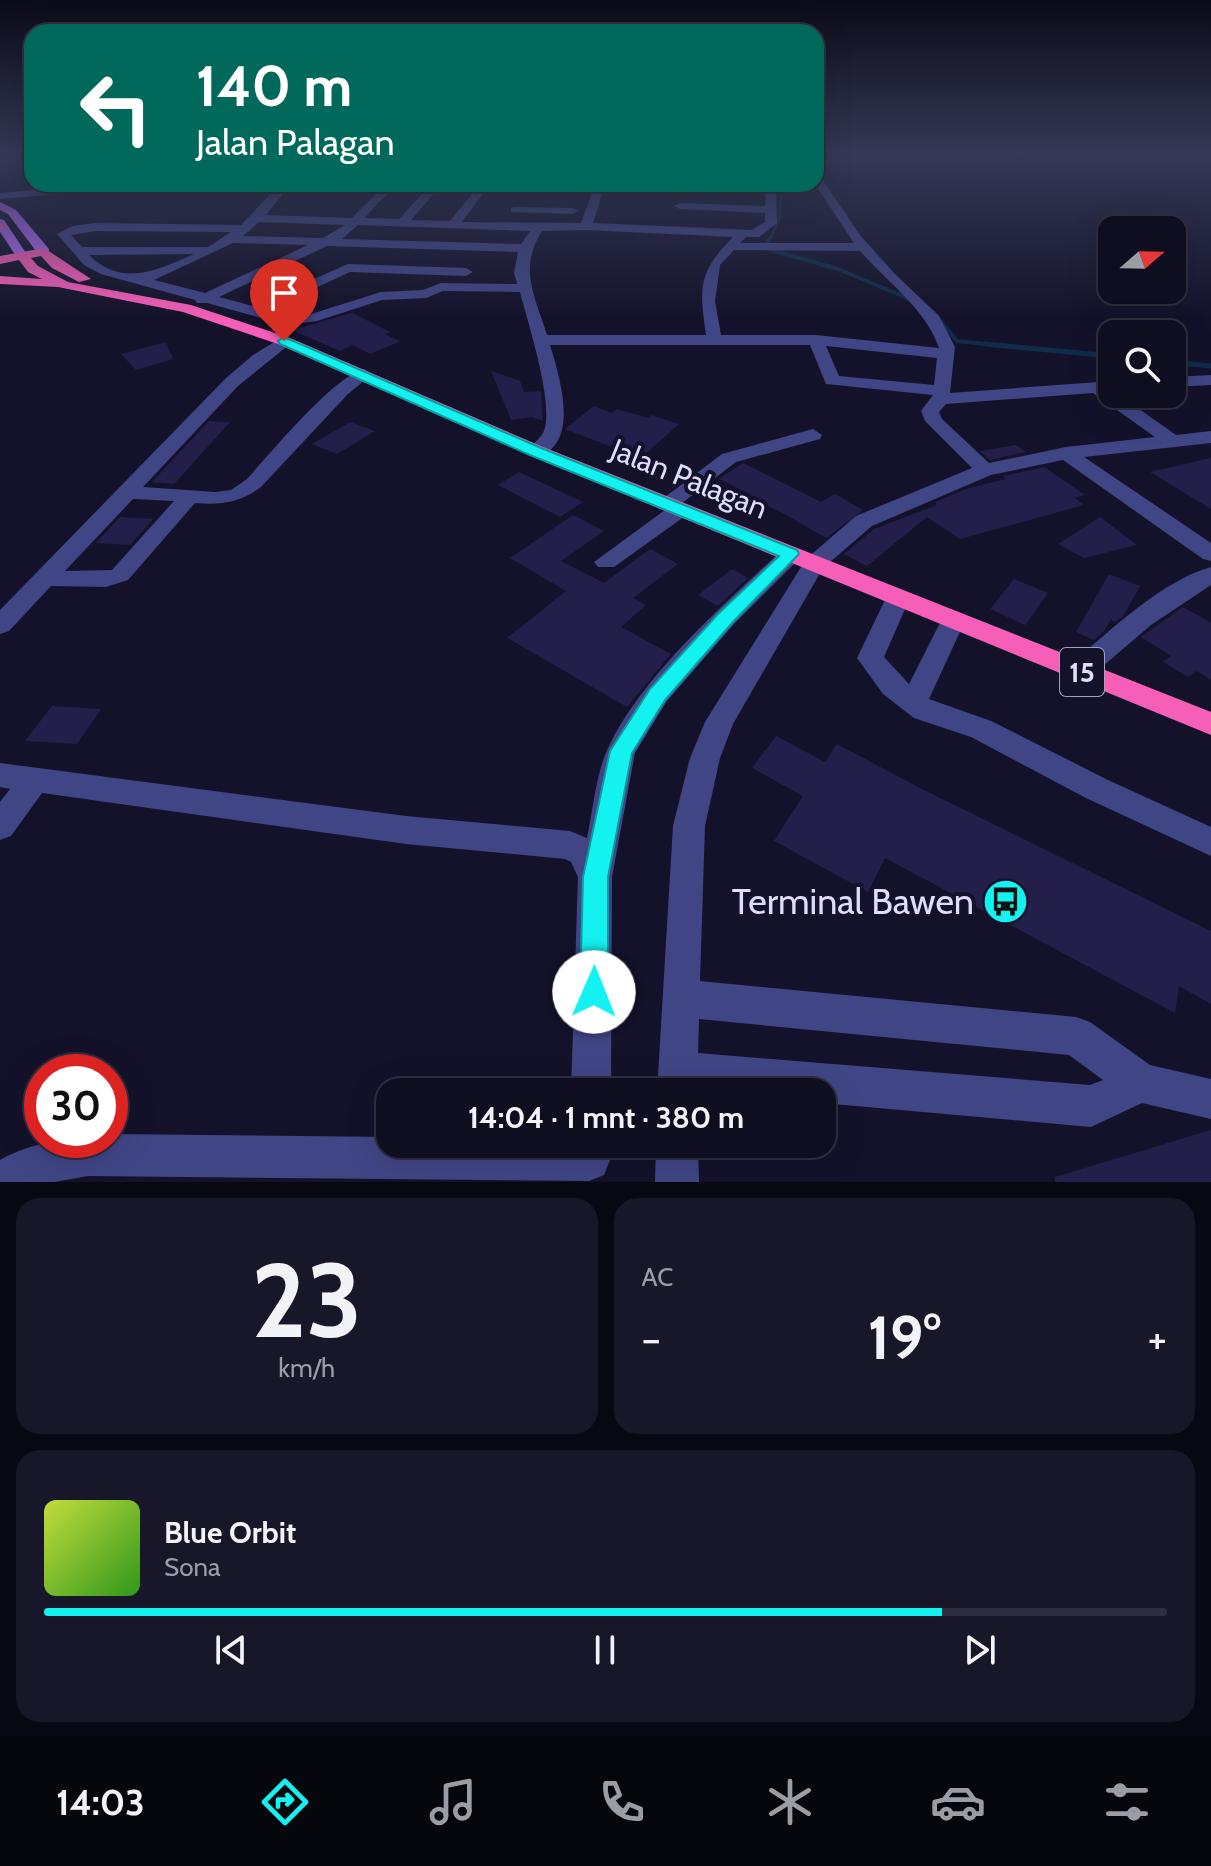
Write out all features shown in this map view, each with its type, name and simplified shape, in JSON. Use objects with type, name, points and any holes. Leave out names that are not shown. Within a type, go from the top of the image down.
[{"type":"highway","points":[[0,263],[47,254]]},
{"type":"highway","name":"Jalan Palagan","points":[[47,254],[70,273],[190,301],[536,451],[897,600],[1211,724]]},
{"type":"highway","name":"Jalan Palagan","points":[[24,259],[44,276],[64,285],[142,290]]},
{"type":"highway","name":"15","points":[[0,280],[64,285]]},
{"type":"main road","name":"Jalan Palagan","points":[[9,210],[47,254]]},
{"type":"main road","name":"Jalan Palagan","points":[[0,224],[24,259]]},
{"type":"street","points":[[245,229],[95,227],[63,234],[89,262],[142,290],[233,239],[259,218],[265,210]]},
{"type":"street","points":[[190,301],[342,234],[366,210]]},
{"type":"street","points":[[401,224],[413,210]]},
{"type":"street","points":[[453,225],[465,210]]},
{"type":"street","points":[[507,227],[515,210]]},
{"type":"street","points":[[527,210],[590,211],[586,226]]},
{"type":"street","points":[[259,218],[538,228],[586,226],[664,210]]},
{"type":"street","points":[[686,210],[741,235],[760,233],[768,210]]},
{"type":"street","points":[[838,210],[864,247],[932,316],[947,347],[942,395],[930,411],[934,421],[985,470]]},
{"type":"street","points":[[536,451],[551,437],[555,425],[550,372],[522,280],[525,248],[538,228]]},
{"type":"street","points":[[714,338],[708,301],[714,264],[741,235]]},
{"type":"street","points":[[233,239],[525,248]]},
{"type":"street","points":[[728,247],[864,247]]},
{"type":"street","points":[[79,251],[215,250]]},
{"type":"street","points":[[254,311],[353,267],[522,280]]},
{"type":"street","points":[[190,301],[299,321],[381,296],[426,294],[441,287],[522,280]]},
{"type":"street","points":[[540,340],[816,340],[946,354]]},
{"type":"street","points":[[816,340],[832,380],[942,395],[1098,387]]},
{"type":"street","points":[[0,625],[232,382],[284,341]]},
{"type":"street","points":[[127,492],[225,498],[244,491],[323,408],[364,374]]},
{"type":"street","points":[[1186,381],[1211,380]]},
{"type":"street","points":[[1131,408],[1171,440]]},
{"type":"street","points":[[606,562],[729,458],[813,435]]},
{"type":"street","points":[[591,1078],[595,877],[621,751],[657,694],[725,618],[802,559],[864,521],[985,470],[1066,453],[1211,437]]},
{"type":"street","points":[[1066,453],[1211,554]]},
{"type":"street","points":[[46,578],[106,579],[120,575],[189,497]]},
{"type":"street","points":[[677,1078],[689,826],[705,758],[719,722],[802,559]]},
{"type":"street","points":[[1080,671],[1132,626],[1186,588],[1211,575]]},
{"type":"street","points":[[897,600],[870,658],[893,687],[924,710],[981,729],[1097,789],[1211,842]]},
{"type":"street","points":[[914,702],[953,621]]},
{"type":"street","points":[[0,775],[406,830],[570,845],[583,852],[595,877]]},
{"type":"street","points":[[0,826],[34,780]]},
{"type":"street","points":[[680,998],[1076,1036],[1141,1083],[1211,1099]]},
{"type":"street","points":[[836,1091],[1091,1106],[1141,1083]]},
{"type":"street","points":[[7,1182],[18,1172],[49,1161],[88,1155],[589,1162]]},
{"type":"street","points":[[677,1158],[677,1182]]},
{"type":"building","points":[[352,313],[401,341],[370,354],[353,345],[340,351],[292,330]]},
{"type":"building","points":[[166,342],[173,359],[136,370],[121,354]]},
{"type":"building","points":[[491,371],[520,381],[524,392],[541,391],[543,421],[532,417],[511,420]]},
{"type":"building","points":[[594,406],[612,413],[617,409],[679,424],[641,458],[565,429]]},
{"type":"building","points":[[209,421],[230,422],[174,484],[152,482]]},
{"type":"building","points":[[350,422],[375,431],[337,454],[312,444]]},
{"type":"building","points":[[1016,445],[1026,452],[990,460],[980,451]]},
{"type":"building","points":[[1211,458],[1211,509],[1150,472]]},
{"type":"building","points":[[743,463],[821,502],[835,494],[863,510],[826,538],[761,503],[764,501],[719,479]]},
{"type":"building","points":[[1044,467],[1085,495],[1075,498],[1084,505],[960,539],[927,517],[867,566],[844,554],[874,529],[937,505],[935,502],[966,489],[1006,479],[1003,476]]},
{"type":"building","points":[[519,472],[583,502],[560,517],[498,485]]},
{"type":"building","points":[[573,515],[604,531],[561,561],[604,583],[650,549],[678,564],[633,598],[646,605],[621,627],[671,654],[627,707],[507,638],[566,591],[510,558]]},
{"type":"building","points":[[120,517],[153,519],[130,545],[96,543]]},
{"type":"building","points":[[1100,517],[1137,545],[1084,558],[1058,544]]},
{"type":"building","points":[[732,569],[748,578],[718,606],[698,595]]},
{"type":"building","points":[[1109,574],[1140,586],[1123,616],[1115,622],[1111,619],[1094,640],[1076,632]]},
{"type":"building","points":[[1014,579],[1048,593],[1025,625],[990,609]]},
{"type":"building","points":[[1183,607],[1211,623],[1211,680],[1197,671],[1188,677],[1163,662],[1171,656],[1141,637]]},
{"type":"building","points":[[52,706],[101,709],[77,744],[25,741]]},
{"type":"building","points":[[776,736],[825,762],[837,744],[1211,931],[1211,1004],[1179,986],[1175,1013],[885,858],[868,892],[774,841],[803,796],[752,768]]},
{"type":"building","points":[[1211,1130],[1211,1182],[1055,1182],[1055,1177]]},
{"type":"waterway","points":[[771,237],[780,210]]},
{"type":"waterway","points":[[771,237],[765,245],[771,250],[838,269],[912,300]]},
{"type":"waterway","points":[[933,312],[957,341],[1004,346]]},
{"type":"waterway","points":[[985,344],[1004,346]]},
{"type":"waterway","points":[[1004,346],[1098,355]]},
{"type":"waterway","points":[[1186,363],[1211,366]]},
{"type":"place","name":"Terminal Bawen","points":[[1005,901]]},
{"type":"route","points":[[284,341],[536,451],[791,554],[725,618],[657,694],[621,751],[595,877],[594,992]]}]
